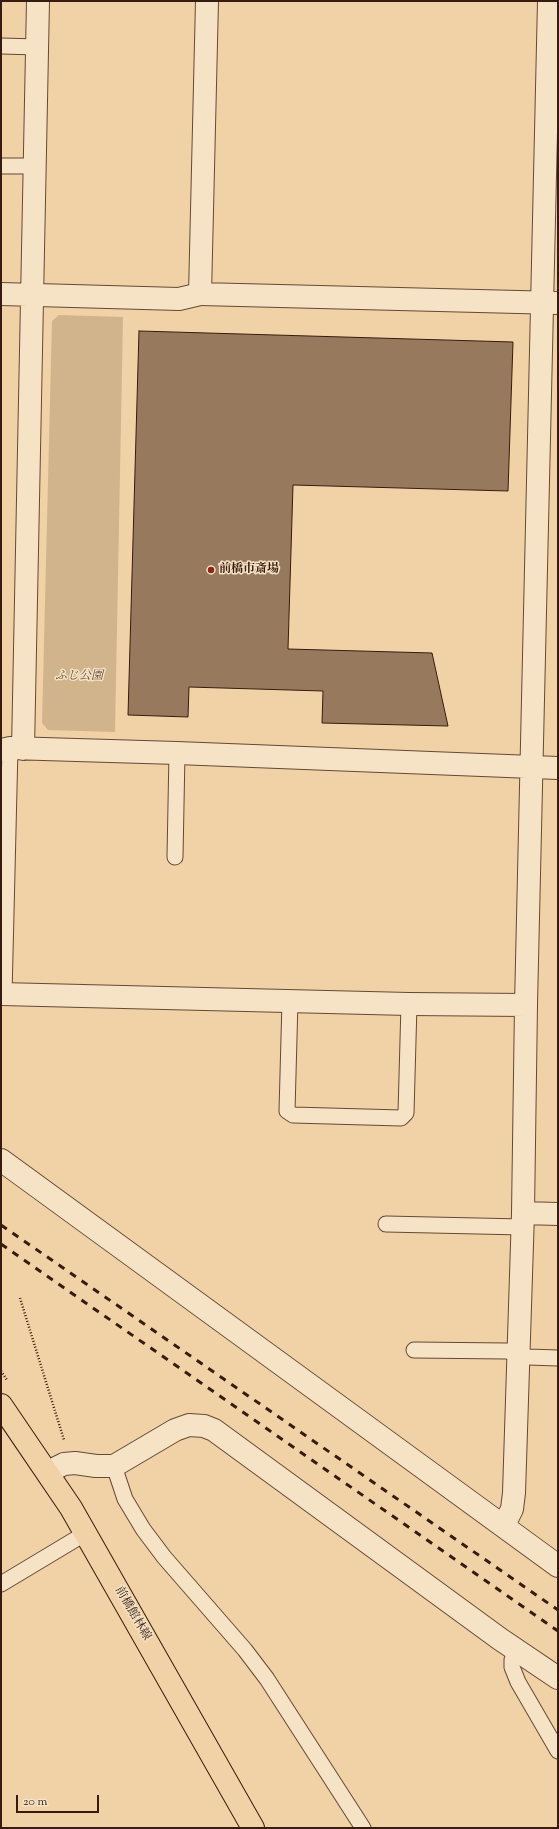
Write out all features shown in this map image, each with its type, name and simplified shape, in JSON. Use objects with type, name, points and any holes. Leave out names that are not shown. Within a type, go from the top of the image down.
[{"type":"main road","name":"前橋館林線","points":[[1,1405],[48,1472],[86,1533],[253,1828]]},
{"type":"street","points":[[38,1],[32,295],[11,749],[177,753],[558,768]]},
{"type":"street","points":[[200,294],[207,1]]},
{"type":"street","points":[[504,1525],[512,1509],[514,1493],[517,1355],[523,1220],[526,1005],[532,768],[550,302],[549,1]]},
{"type":"street","points":[[1,294],[179,298],[200,294],[550,302]]},
{"type":"street","points":[[3,994],[409,1004],[526,1005]]},
{"type":"street","points":[[1,1160],[504,1525],[558,1566]]},
{"type":"street","points":[[523,1220],[558,1214]]},
{"type":"street","points":[[48,1472],[69,1463],[114,1466],[175,1430],[189,1425],[204,1426],[214,1430],[518,1651],[558,1678]]},
{"type":"lane","points":[[1,46],[38,47]]},
{"type":"lane","points":[[1,166],[35,166]]},
{"type":"lane","points":[[3,994],[11,749]]},
{"type":"lane","points":[[175,856],[177,753]]},
{"type":"lane","points":[[290,1001],[288,1111],[294,1115],[401,1118],[406,1113],[409,1004]]},
{"type":"lane","points":[[386,1224],[523,1220]]},
{"type":"lane","points":[[414,1350],[507,1351],[528,1357],[558,1358]]},
{"type":"lane","points":[[114,1466],[125,1499],[144,1529],[164,1557],[245,1650],[267,1679],[363,1828]]},
{"type":"lane","points":[[1,1584],[86,1533]]},
{"type":"lane","points":[[518,1651],[512,1660],[512,1667],[518,1682],[558,1751]]},
{"type":"path","points":[[20,1298],[64,1442]]},
{"type":"green space","name":"ふじ公園","points":[[59,315],[123,317],[115,732],[48,730],[42,723],[52,321]]},
{"type":"building","name":"前橋市斎場","points":[[139,331],[513,342],[508,491],[293,485],[288,649],[432,653],[448,726],[322,723],[323,691],[189,687],[188,717],[128,715]]},
{"type":"railway","points":[[1,1225],[558,1610]]},
{"type":"railway","points":[[1,1244],[558,1631]]},
{"type":"place","name":"前橋市斎場","points":[[211,570]]}]
